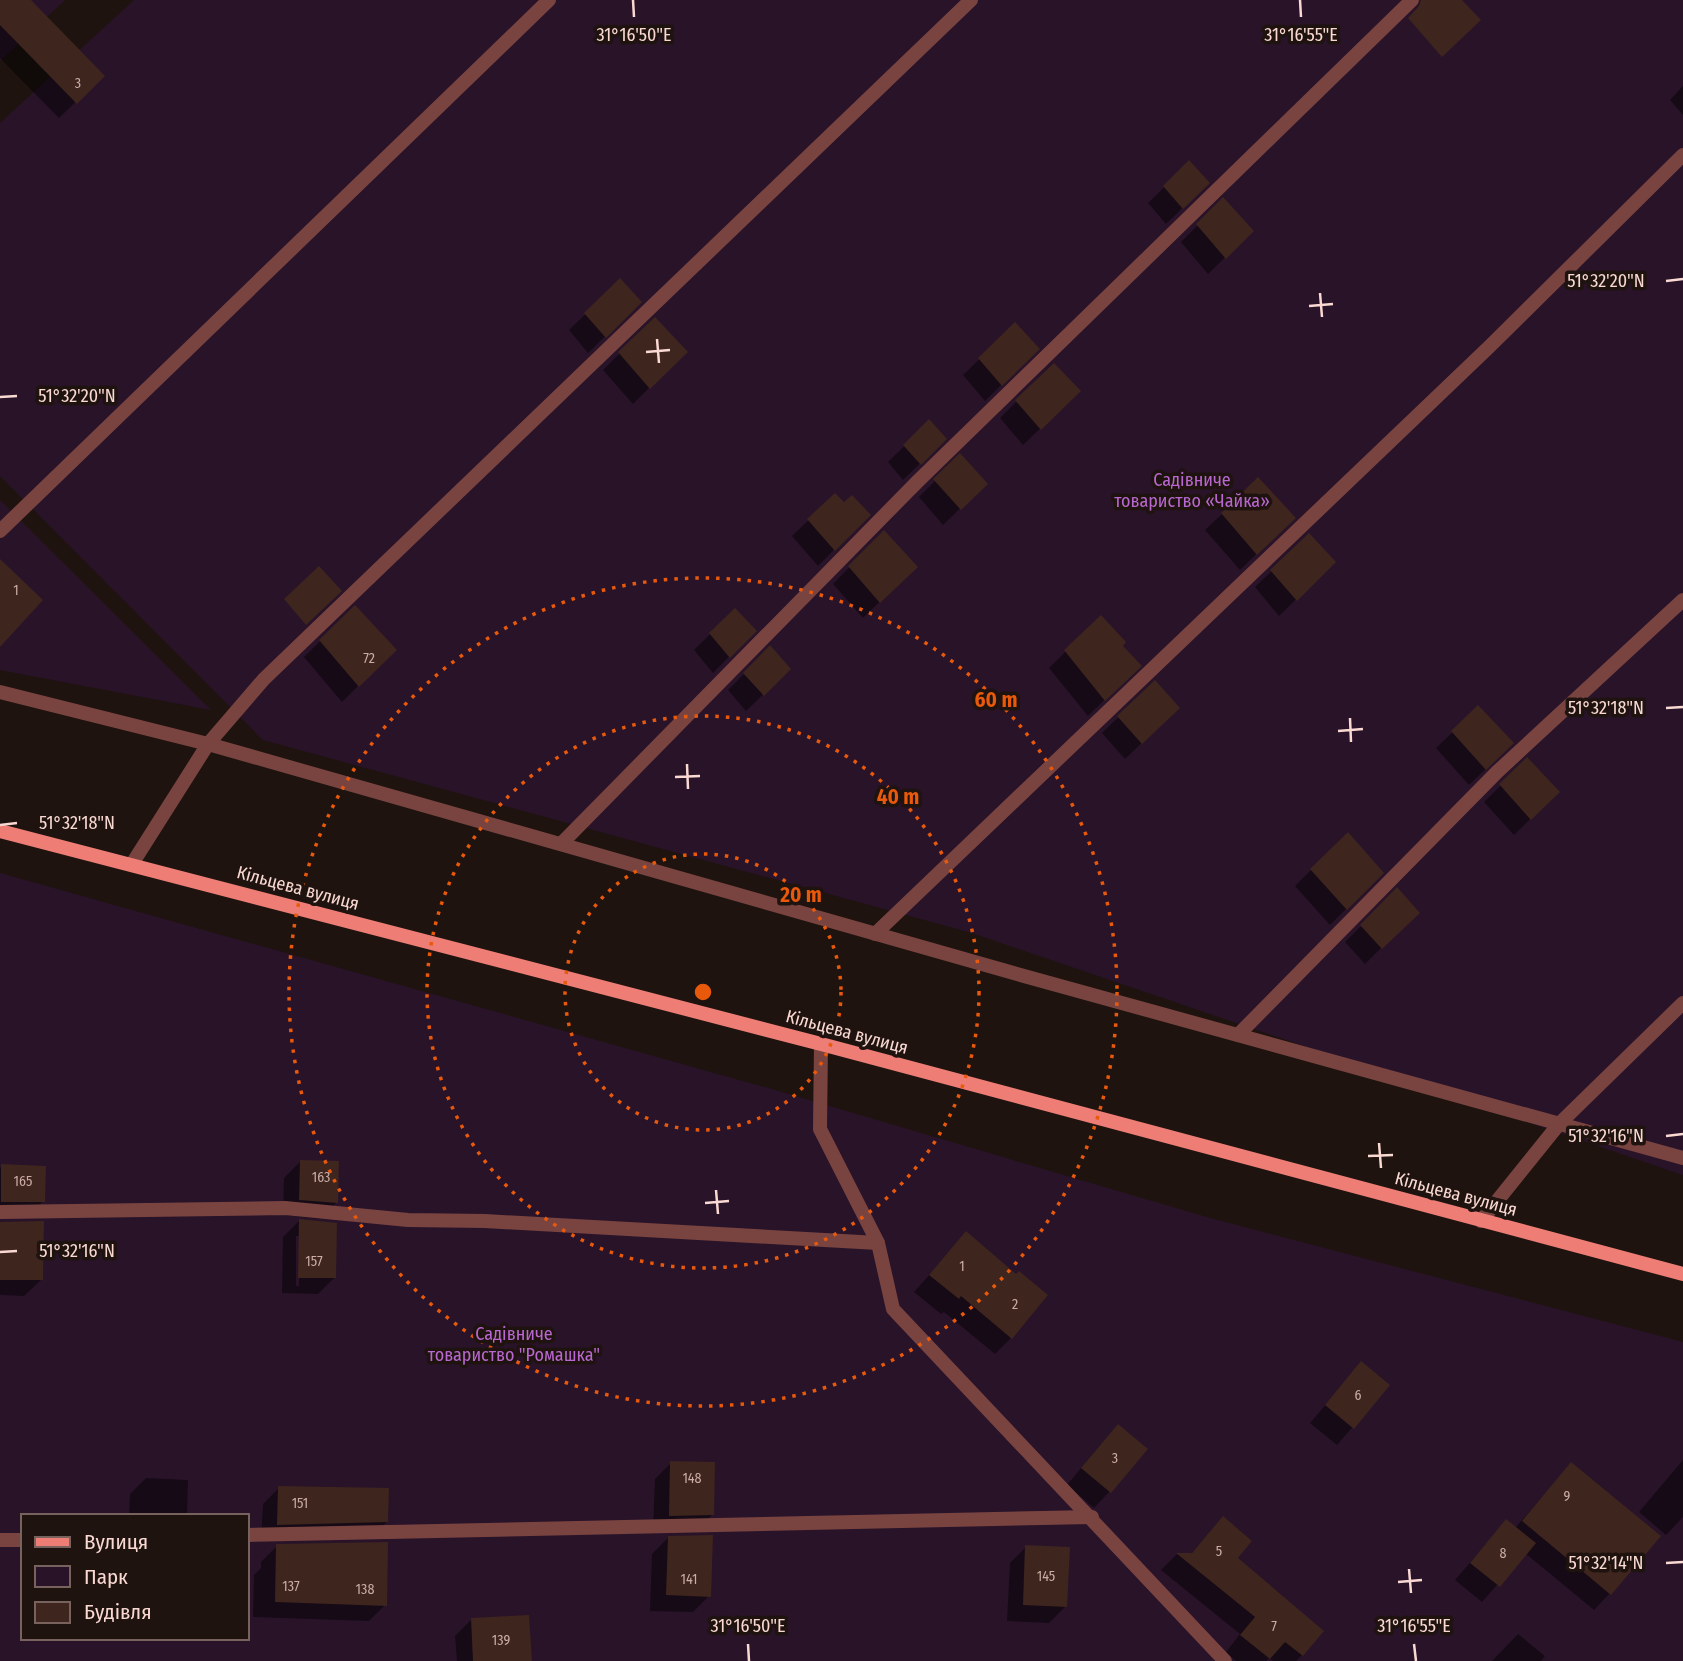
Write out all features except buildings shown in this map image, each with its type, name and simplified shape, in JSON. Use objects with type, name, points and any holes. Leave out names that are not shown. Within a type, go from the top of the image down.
[{"type":"main road","name":"Кільцева вулиця","points":[[0,831],[821,1044],[1683,1274]]},
{"type":"lane","points":[[0,531],[550,0]]},
{"type":"lane","points":[[132,864],[208,744],[264,680],[971,0]]},
{"type":"lane","points":[[561,844],[918,481],[1412,0]]},
{"type":"lane","points":[[875,934],[1479,356],[1683,155]]},
{"type":"lane","points":[[1238,1035],[1497,772],[1683,600]]},
{"type":"lane","points":[[0,692],[208,744],[875,934],[1683,1158]]},
{"type":"lane","points":[[1481,1221],[1559,1124],[1683,1003]]},
{"type":"lane","points":[[821,1044],[820,1129],[878,1243],[893,1309],[1226,1661]]},
{"type":"lane","points":[[0,1212],[285,1208],[408,1220],[485,1221],[878,1243]]},
{"type":"lane","points":[[248,1535],[1092,1517]]},
{"type":"lane","points":[[0,1540],[21,1540]]},
{"type":"green space","points":[[0,0],[65,0],[0,61]]},
{"type":"green space","name":"Садівниче товариство «Чайка»","points":[[134,0],[1683,0],[1683,1175],[972,933],[263,740],[0,476],[0,123]]},
{"type":"green space","points":[[0,500],[211,710],[0,670]]},
{"type":"green space","name":"Садівниче товариство \"Ромашка\"","points":[[0,873],[775,1090],[1210,1218],[1683,1342],[1683,1661],[0,1661]]}]
